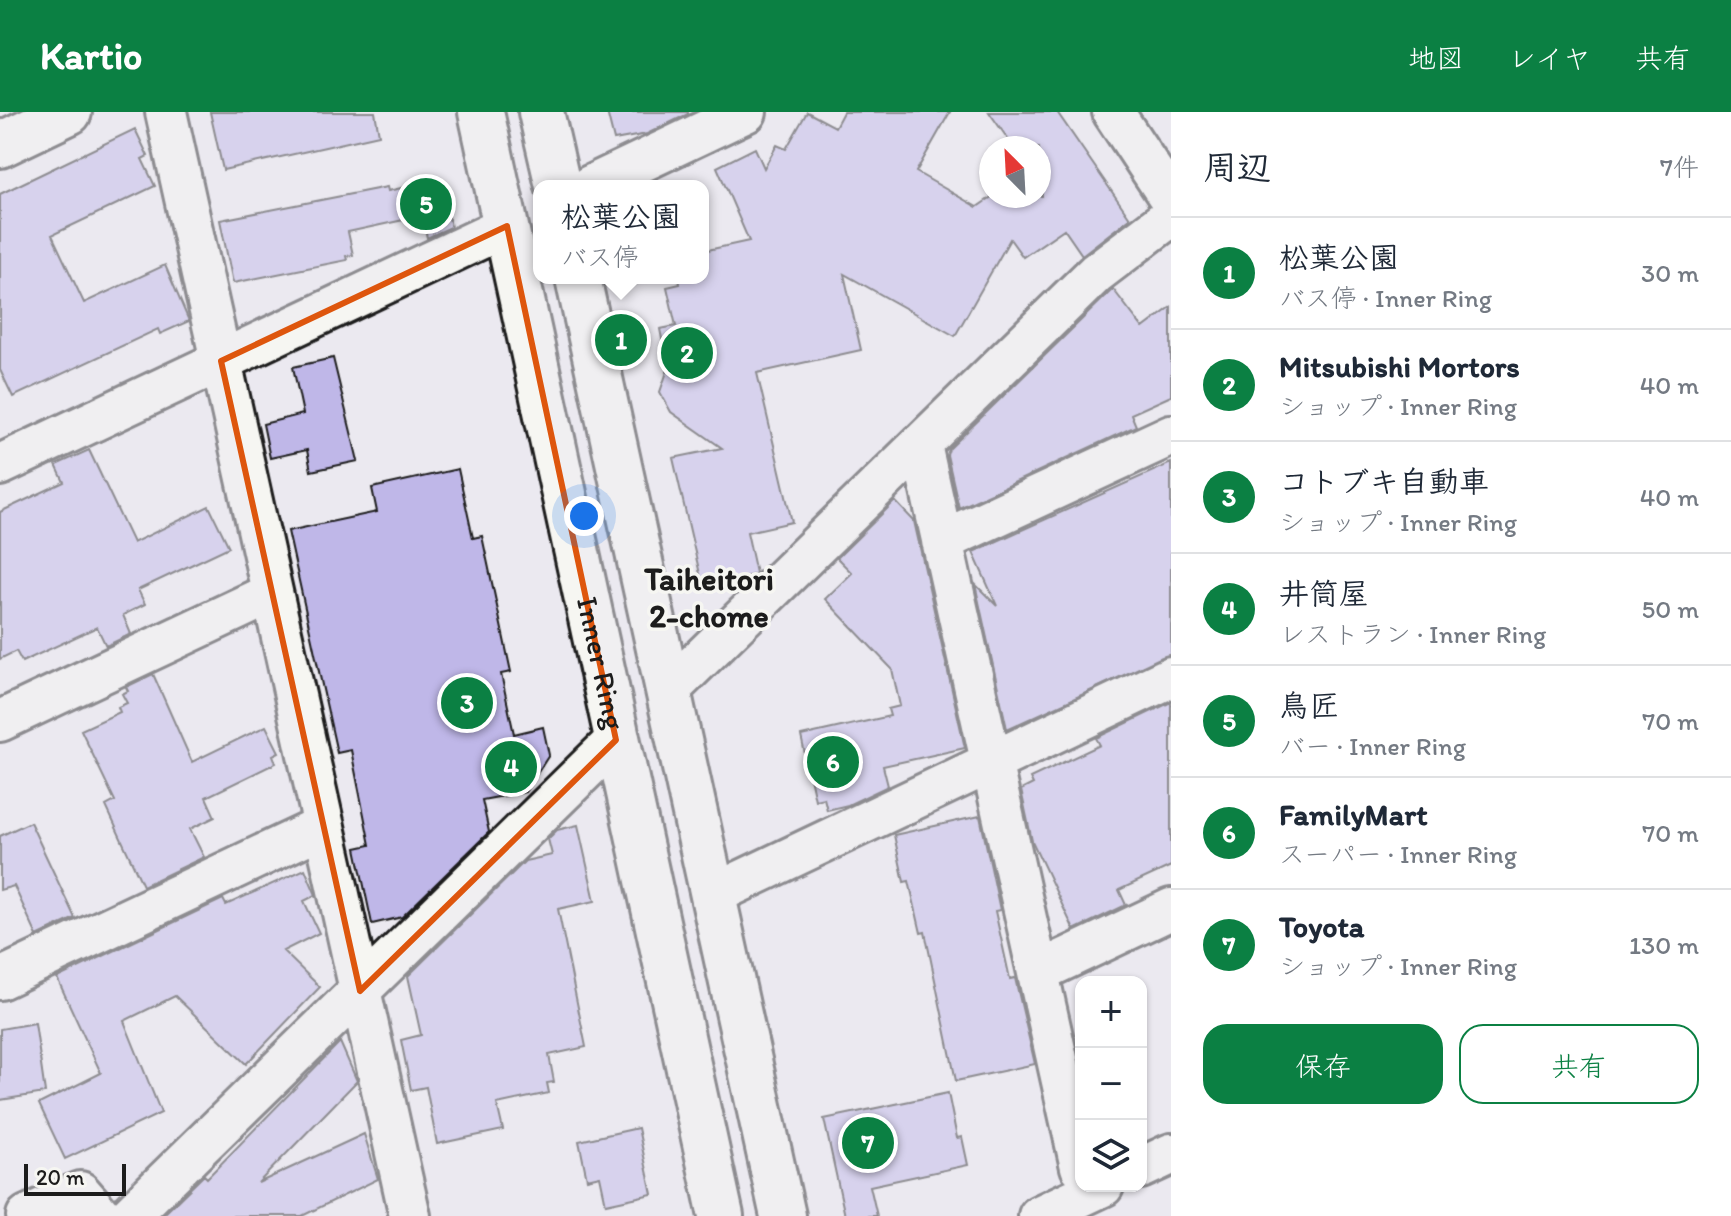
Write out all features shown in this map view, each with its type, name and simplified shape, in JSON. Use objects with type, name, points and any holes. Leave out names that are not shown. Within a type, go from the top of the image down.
[{"type":"main road","points":[[0,145],[69,112]]},
{"type":"main road","name":"Inner Ring","points":[[481,112],[721,1216]]},
{"type":"main road","points":[[541,112],[557,180]]},
{"type":"main road","name":"Inner Ring","points":[[579,284],[783,1216]]},
{"type":"street","points":[[166,112],[410,1216]]},
{"type":"street","points":[[603,180],[746,112]]},
{"type":"street","points":[[1113,112],[1171,200]]},
{"type":"street","points":[[667,692],[1096,273],[1171,216]]},
{"type":"street","points":[[0,465],[507,226]]},
{"type":"street","points":[[942,541],[1171,435]]},
{"type":"street","points":[[921,445],[1075,1125]]},
{"type":"street","points":[[0,721],[272,593]]},
{"type":"street","points":[[712,895],[1171,677]]},
{"type":"street","points":[[129,1216],[616,740]]},
{"type":"street","points":[[0,979],[324,826]]},
{"type":"street","points":[[1038,972],[1171,909]]},
{"type":"street","points":[[1147,1165],[1171,1154]]},
{"type":"street","points":[[27,1216],[80,1192],[101,1216]]},
{"type":"street","points":[[1039,1216],[1075,1192]]},
{"type":"highlighted area","points":[[507,226],[616,740],[360,991],[221,361]]},
{"type":"building","points":[[210,112],[375,112],[379,135],[223,170]]},
{"type":"building","points":[[607,112],[688,114],[647,134],[614,140]]},
{"type":"building","points":[[807,112],[835,127],[843,112],[950,112],[916,172],[979,208],[1051,208],[1051,136],[1006,136],[989,112],[1057,112],[1130,218],[1082,255],[1064,229],[1023,257],[1010,239],[955,336],[844,274],[861,350],[757,373],[792,522],[747,532],[756,573],[703,587],[673,458],[722,448],[671,412],[660,392],[668,369],[660,329],[676,326],[667,287],[709,284],[709,250],[749,241],[717,167],[755,148],[764,168],[777,145],[786,149]]},
{"type":"building","points":[[135,129],[148,156],[142,159],[155,186],[52,235],[84,303],[165,265],[189,321],[160,334],[158,329],[13,397],[0,370],[0,194]]},
{"type":"building","points":[[441,179],[451,227],[427,238],[422,216],[348,232],[353,255],[346,256],[347,260],[233,283],[220,220]]},
{"type":"building","points":[[1113,289],[1143,328],[1171,307],[1171,396],[1131,414],[1136,426],[959,508],[947,455],[949,449]]},
{"type":"building","points":[[333,358],[358,461],[311,471],[307,450],[270,458],[263,424],[303,414],[293,367]]},
{"type":"building","points":[[89,450],[133,543],[209,506],[229,547],[138,590],[145,604],[123,615],[131,634],[106,646],[97,627],[22,662],[16,651],[0,659],[0,512],[64,482],[56,465]]},
{"type":"building","points":[[1171,463],[1171,654],[1007,729],[975,584],[997,606],[973,552]]},
{"type":"building","points":[[458,469],[473,538],[482,536],[511,672],[501,674],[514,734],[543,727],[549,755],[525,792],[482,800],[489,832],[402,917],[372,924],[356,848],[370,845],[351,750],[337,753],[288,531],[377,512],[372,488]]},
{"type":"building","points":[[895,501],[914,521],[965,748],[883,766],[888,786],[848,805],[827,810],[824,798],[815,800],[801,736],[890,716],[888,709],[900,706],[892,669],[825,599],[852,573],[837,558]]},
{"type":"building","points":[[153,674],[192,762],[266,726],[279,752],[273,755],[276,763],[206,797],[215,817],[190,829],[204,857],[143,886],[106,806],[115,801],[81,730],[120,712],[118,707],[127,703],[122,694],[128,691],[126,687]]},
{"type":"building","points":[[1171,702],[1171,866],[1119,890],[1126,905],[1074,930],[1032,841],[1021,790],[1033,784],[1030,778],[1100,745],[1096,738]]},
{"type":"building","points":[[980,816],[1000,910],[995,911],[1010,979],[1015,978],[1035,1064],[956,1081],[925,932],[921,933],[909,881],[904,882],[894,835]]},
{"type":"building","points":[[30,822],[75,918],[37,936],[14,886],[0,890],[0,836]]},
{"type":"building","points":[[578,825],[595,901],[558,909],[586,1047],[549,1055],[554,1082],[547,1083],[549,1093],[497,1104],[503,1130],[437,1144],[426,1087],[411,1090],[401,1040],[421,1035],[408,976],[525,861],[552,855],[548,839],[557,830]]},
{"type":"building","points":[[305,869],[316,895],[304,901],[319,933],[283,951],[320,987],[246,1064],[175,996],[124,1021],[161,1113],[65,1159],[39,1104],[101,1073],[57,978],[223,899],[226,905]]},
{"type":"building","points":[[35,1023],[45,1093],[0,1100],[0,1029]]},
{"type":"building","points":[[340,1042],[357,1081],[258,1183],[364,1134],[378,1179],[302,1216],[162,1216],[204,1175],[207,1178]]},
{"type":"building","points":[[948,1093],[957,1138],[962,1137],[968,1165],[870,1186],[877,1216],[845,1216],[824,1119]]},
{"type":"building","points":[[638,1128],[652,1194],[606,1204],[600,1176],[587,1179],[579,1141]]},
{"type":"place","name":"鳥匠","points":[[426,204]]},
{"type":"place","name":"松葉公園","points":[[621,340]]},
{"type":"place","name":"Mitsubishi Mortors","points":[[687,353]]},
{"type":"place","name":"コトブキ自動車","points":[[467,703]]},
{"type":"place","name":"FamilyMart","points":[[833,762]]},
{"type":"place","name":"井筒屋","points":[[511,767]]},
{"type":"place","name":"Toyota","points":[[868,1143]]},
{"type":"district","name":"Taiheitori 2-chome","points":[[709,598]]}]
